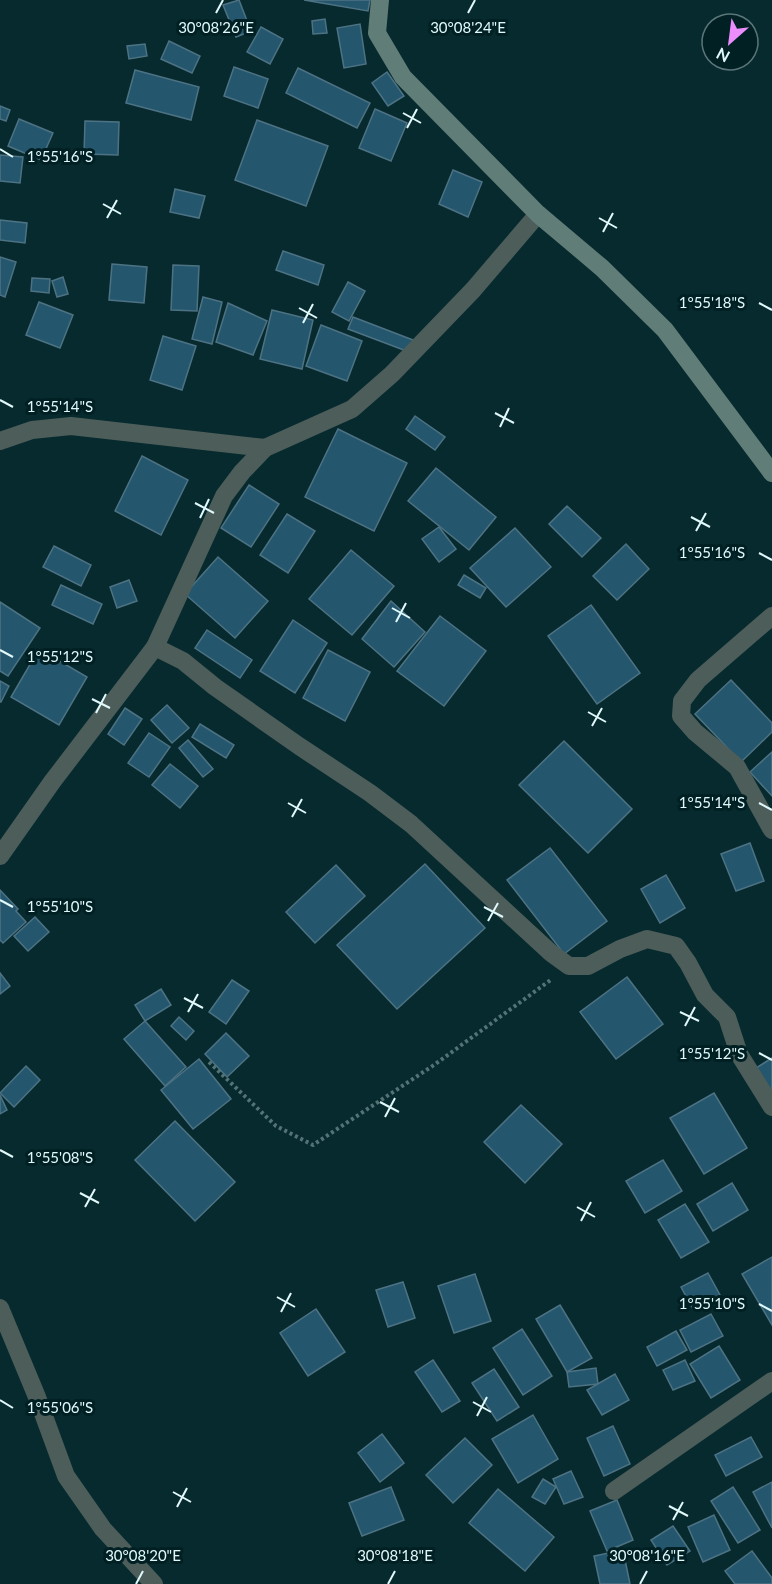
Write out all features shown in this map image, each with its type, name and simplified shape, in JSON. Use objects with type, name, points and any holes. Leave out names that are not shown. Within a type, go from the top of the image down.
[{"type":"main road","points":[[380,0],[376,33],[403,77],[538,214],[602,268],[665,330],[772,473]]},
{"type":"street","points":[[0,856],[52,782],[155,647],[224,496],[265,448],[352,409],[392,374],[473,290],[538,214]]},
{"type":"street","points":[[0,441],[32,430],[72,426],[265,448]]},
{"type":"street","points":[[772,616],[698,680],[682,702],[681,716],[695,732],[737,767],[772,830]]},
{"type":"street","points":[[155,647],[183,660],[224,694],[370,793],[402,818],[551,953],[569,966],[588,966],[620,949],[647,939],[676,946],[705,995],[727,1017],[739,1054],[772,1107]]},
{"type":"street","points":[[0,1308],[37,1397],[66,1476],[103,1529],[154,1584]]},
{"type":"street","points":[[614,1491],[772,1381]]},
{"type":"path","points":[[208,1062],[276,1126],[313,1145],[434,1065],[569,966]]},
{"type":"building","points":[[239,0],[251,31],[236,37],[223,5]]},
{"type":"building","points":[[304,0],[370,0],[368,11]]},
{"type":"building","points":[[325,19],[327,33],[313,34],[312,21]]},
{"type":"building","points":[[360,24],[366,64],[344,68],[337,28]]},
{"type":"building","points":[[261,27],[283,39],[270,64],[247,52]]},
{"type":"building","points":[[169,41],[200,56],[192,73],[161,59]]},
{"type":"building","points":[[145,44],[147,56],[129,59],[127,46]]},
{"type":"building","points":[[234,67],[268,79],[258,108],[224,96]]},
{"type":"building","points":[[298,68],[370,103],[357,128],[286,93]]},
{"type":"building","points":[[135,70],[199,87],[191,120],[126,103]]},
{"type":"building","points":[[387,72],[404,96],[388,106],[372,83]]},
{"type":"building","points":[[0,106],[10,110],[6,121],[0,119]]},
{"type":"building","points":[[375,109],[407,123],[391,161],[359,148]]},
{"type":"building","points":[[19,119],[53,133],[41,160],[8,146]]},
{"type":"building","points":[[257,120],[328,146],[306,206],[235,180]]},
{"type":"building","points":[[85,121],[119,122],[118,155],[84,154]]},
{"type":"building","points":[[0,155],[23,157],[20,183],[0,181]]},
{"type":"building","points":[[453,170],[482,182],[468,217],[439,204]]},
{"type":"building","points":[[175,189],[205,196],[199,218],[170,212]]},
{"type":"building","points":[[0,220],[27,223],[25,243],[0,240]]},
{"type":"building","points":[[283,251],[324,265],[318,285],[276,270]]},
{"type":"building","points":[[0,257],[16,262],[5,297],[0,295]]},
{"type":"building","points":[[112,264],[147,267],[144,303],[109,300]]},
{"type":"building","points":[[173,265],[199,266],[197,311],[171,310]]},
{"type":"building","points":[[63,277],[68,294],[57,297],[52,281]]},
{"type":"building","points":[[32,278],[50,279],[49,293],[31,291]]},
{"type":"building","points":[[348,282],[365,291],[349,321],[332,312]]},
{"type":"building","points":[[203,297],[222,302],[212,344],[192,339]]},
{"type":"building","points":[[39,302],[73,315],[60,348],[26,335]]},
{"type":"building","points":[[228,303],[267,321],[253,355],[216,342]]},
{"type":"building","points":[[272,310],[313,320],[302,369],[260,359]]},
{"type":"building","points":[[353,317],[413,340],[409,352],[348,329]]},
{"type":"building","points":[[321,325],[362,341],[347,381],[306,366]]},
{"type":"building","points":[[163,336],[196,346],[182,390],[150,380]]},
{"type":"building","points":[[415,416],[445,437],[435,450],[406,429]]},
{"type":"building","points":[[338,429],[407,463],[374,531],[305,497]]},
{"type":"building","points":[[142,456],[188,480],[161,535],[115,511]]},
{"type":"building","points":[[436,468],[496,517],[469,550],[408,501]]},
{"type":"building","points":[[249,485],[279,504],[251,547],[221,528]]},
{"type":"building","points":[[567,506],[601,538],[582,557],[549,524]]},
{"type":"building","points":[[287,514],[315,531],[288,573],[260,555]]},
{"type":"building","points":[[439,527],[456,549],[439,562],[422,539]]},
{"type":"building","points":[[515,528],[551,567],[506,607],[470,568]]},
{"type":"building","points":[[626,544],[649,569],[617,600],[593,576]]},
{"type":"building","points":[[54,546],[91,565],[81,586],[43,567]]},
{"type":"building","points":[[351,550],[394,586],[352,635],[309,599]]},
{"type":"building","points":[[218,557],[268,601],[235,638],[185,594]]},
{"type":"building","points":[[464,575],[486,588],[480,598],[458,585]]},
{"type":"building","points":[[129,580],[137,601],[117,608],[110,587]]},
{"type":"building","points":[[61,585],[102,604],[93,624],[52,605]]},
{"type":"building","points":[[391,601],[425,632],[394,667],[362,639]]},
{"type":"building","points":[[0,602],[40,628],[8,676],[0,671]]},
{"type":"building","points":[[591,605],[640,673],[597,704],[548,636]]},
{"type":"building","points":[[440,616],[486,651],[444,706],[397,671]]},
{"type":"building","points":[[293,620],[327,643],[295,693],[260,671]]},
{"type":"building","points":[[207,630],[252,660],[240,678],[195,648]]},
{"type":"building","points":[[39,649],[87,677],[59,725],[11,697]]},
{"type":"building","points":[[328,650],[370,672],[345,721],[303,698]]},
{"type":"building","points":[[731,680],[772,723],[772,732],[741,762],[695,714]]},
{"type":"building","points":[[0,681],[9,686],[1,702],[0,702]]},
{"type":"building","points":[[167,705],[189,728],[172,743],[151,720]]},
{"type":"building","points":[[125,708],[142,719],[124,745],[108,734]]},
{"type":"building","points":[[200,724],[234,745],[226,758],[192,737]]},
{"type":"building","points":[[149,733],[170,747],[149,777],[128,763]]},
{"type":"building","points":[[188,740],[213,769],[203,777],[179,748]]},
{"type":"building","points":[[564,741],[632,809],[588,853],[519,785]]},
{"type":"building","points":[[772,752],[772,796],[750,772]]},
{"type":"building","points":[[170,764],[198,786],[180,808],[152,785]]},
{"type":"building","points":[[750,843],[764,881],[736,891],[721,854]]},
{"type":"building","points":[[550,848],[607,921],[564,954],[507,880]]},
{"type":"building","points":[[425,864],[485,928],[397,1009],[337,945]]},
{"type":"building","points":[[336,865],[365,896],[315,943],[286,912]]},
{"type":"building","points":[[666,875],[685,908],[660,923],[641,889]]},
{"type":"building","points":[[0,890],[18,909],[16,911],[26,922],[3,943],[0,940]]},
{"type":"building","points":[[35,917],[49,932],[28,951],[14,936]]},
{"type":"building","points":[[0,973],[10,986],[0,994]]},
{"type":"building","points":[[627,977],[663,1024],[616,1059],[580,1012]]},
{"type":"building","points":[[232,980],[249,991],[226,1024],[209,1012]]},
{"type":"building","points":[[161,989],[171,1005],[145,1021],[135,1005]]},
{"type":"building","points":[[179,1017],[194,1031],[186,1040],[171,1026]]},
{"type":"building","points":[[145,1021],[186,1067],[165,1086],[124,1039]]},
{"type":"building","points":[[226,1033],[249,1056],[227,1077],[205,1054]]},
{"type":"building","points":[[772,1058],[772,1093],[756,1068]]},
{"type":"building","points":[[199,1059],[231,1099],[193,1129],[161,1090]]},
{"type":"building","points":[[26,1066],[40,1080],[14,1107],[0,1093]]},
{"type":"building","points":[[714,1093],[747,1148],[704,1174],[670,1118]]},
{"type":"building","points":[[0,1095],[7,1110],[0,1114]]},
{"type":"building","points":[[521,1105],[562,1144],[525,1183],[484,1142]]},
{"type":"building","points":[[175,1121],[235,1182],[195,1221],[135,1160]]},
{"type":"building","points":[[663,1160],[682,1191],[645,1213],[626,1181]]},
{"type":"building","points":[[732,1183],[748,1210],[713,1231],[697,1204]]},
{"type":"building","points":[[685,1204],[709,1242],[681,1258],[658,1220]]},
{"type":"building","points":[[772,1257],[772,1325],[742,1274]]},
{"type":"building","points":[[708,1273],[720,1295],[693,1309],[681,1287]]},
{"type":"building","points":[[475,1274],[491,1321],[454,1333],[438,1286]]},
{"type":"building","points":[[403,1282],[415,1318],[388,1327],[376,1290]]},
{"type":"building","points":[[560,1305],[592,1358],[567,1372],[536,1319]]},
{"type":"building","points":[[316,1309],[345,1352],[308,1376],[280,1333]]},
{"type":"building","points":[[711,1314],[723,1336],[691,1352],[680,1330]]},
{"type":"building","points":[[522,1329],[552,1376],[523,1395],[493,1348]]},
{"type":"building","points":[[676,1331],[687,1350],[657,1366],[647,1347]]},
{"type":"building","points":[[719,1346],[740,1380],[711,1398],[690,1364]]},
{"type":"building","points":[[433,1360],[460,1401],[442,1412],[415,1372]]},
{"type":"building","points":[[685,1360],[695,1381],[673,1390],[663,1370]]},
{"type":"building","points":[[596,1368],[598,1384],[569,1387],[567,1372]]},
{"type":"building","points":[[494,1369],[519,1407],[497,1421],[472,1383]]},
{"type":"building","points":[[615,1374],[629,1400],[602,1415],[587,1390]]},
{"type":"building","points":[[533,1415],[558,1459],[518,1483],[492,1439]]},
{"type":"building","points":[[613,1426],[630,1464],[604,1476],[587,1438]]},
{"type":"building","points":[[382,1434],[404,1463],[380,1482],[358,1453]]},
{"type":"building","points":[[751,1437],[762,1457],[726,1476],[715,1455]]},
{"type":"building","points":[[465,1438],[492,1465],[453,1503],[426,1475]]},
{"type":"building","points":[[571,1471],[583,1497],[564,1504],[553,1479]]},
{"type":"building","points":[[543,1479],[556,1487],[545,1504],[532,1497]]},
{"type":"building","points":[[772,1482],[772,1528],[753,1492]]},
{"type":"building","points":[[391,1487],[404,1520],[362,1536],[349,1503]]},
{"type":"building","points":[[733,1487],[760,1530],[738,1543],[711,1501]]},
{"type":"building","points":[[498,1489],[554,1537],[525,1571],[469,1523]]},
{"type":"building","points":[[617,1500],[633,1540],[607,1551],[590,1511]]},
{"type":"building","points":[[714,1515],[730,1550],[703,1562],[688,1527]]},
{"type":"building","points":[[673,1526],[690,1551],[667,1565],[651,1540]]},
{"type":"building","points":[[623,1550],[630,1584],[600,1584],[594,1556]]},
{"type":"building","points":[[752,1551],[772,1578],[772,1584],[735,1584],[725,1571]]}]
